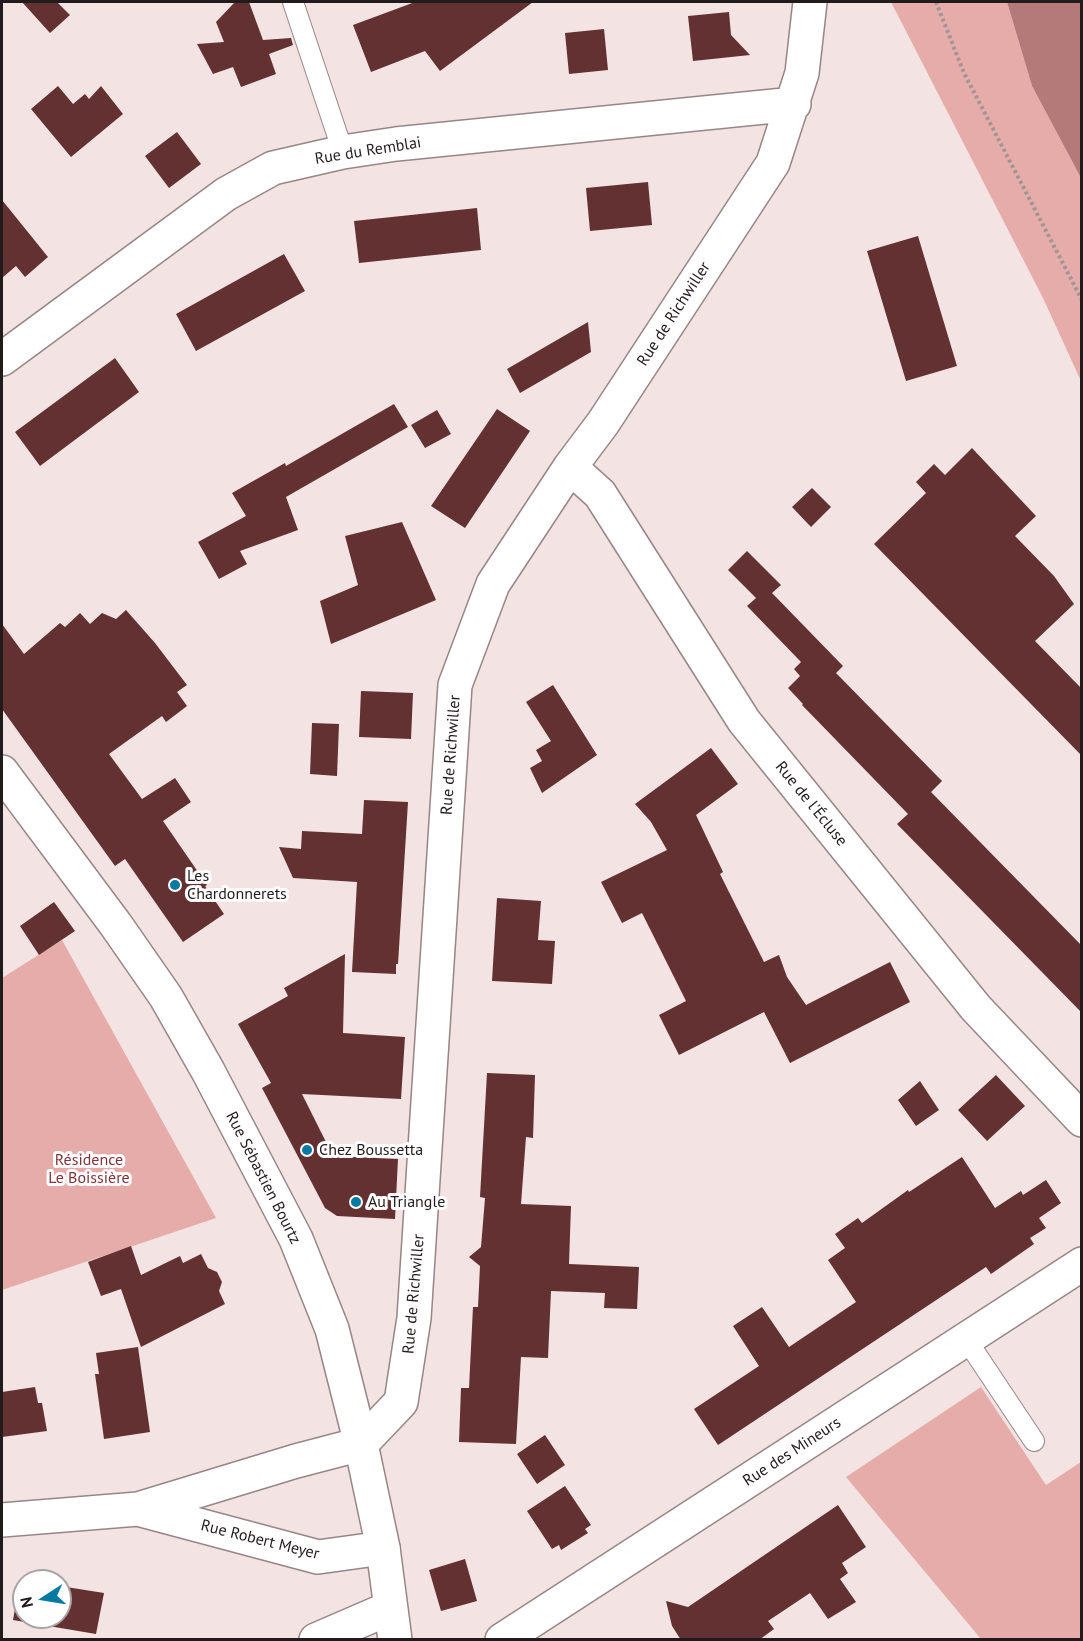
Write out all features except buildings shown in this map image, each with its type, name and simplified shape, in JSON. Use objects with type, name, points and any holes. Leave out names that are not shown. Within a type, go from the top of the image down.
[{"type":"street","name":"Rue de Richwiller","points":[[361,1444],[401,1402],[414,1318],[455,685],[493,584],[570,467],[603,423],[773,163],[794,104],[802,73],[810,2]]},
{"type":"street","name":"Rue du Remblai","points":[[2,359],[226,194],[273,168],[396,144],[794,104]]},
{"type":"street","name":"Rue de l'Écluse","points":[[570,467],[600,494],[744,721],[976,1008],[1082,1120]]},
{"type":"street","name":"Rue Sébastien Bourtz","points":[[2,772],[116,925],[166,998],[208,1071],[296,1239],[332,1329],[361,1444],[383,1548],[395,1640]]},
{"type":"street","name":"Rue des Mineurs","points":[[502,1640],[1082,1264]]},
{"type":"street","name":"Rue Robert Meyer","points":[[2,1520],[138,1509],[296,1461],[361,1444]]},
{"type":"street","name":"Rue Robert Meyer","points":[[138,1509],[318,1557],[383,1548]]},
{"type":"street","points":[[316,1640],[390,1608]]},
{"type":"lane","points":[[293,2],[343,153]]},
{"type":"lane","points":[[966,1339],[1034,1441]]},
{"type":"path","points":[[936,2],[964,73],[1082,300]]},
{"type":"green space","points":[[891,2],[1007,2],[1032,86],[1081,178],[1081,381],[1043,298]]},
{"type":"green space","name":"Résidence Le Boissière","points":[[62,940],[216,1218],[2,1290],[2,978]]},
{"type":"green space","points":[[981,1387],[1046,1485],[1081,1462],[1081,1639],[981,1639],[846,1477]]},
{"type":"shaded area","points":[[1007,2],[1081,2],[1081,178],[1032,86]]},
{"type":"place","name":"Les Chardonnerets","points":[[175,885]]},
{"type":"place","name":"Chez Boussetta","points":[[307,1150]]},
{"type":"place","name":"Au Triangle","points":[[356,1202]]}]
